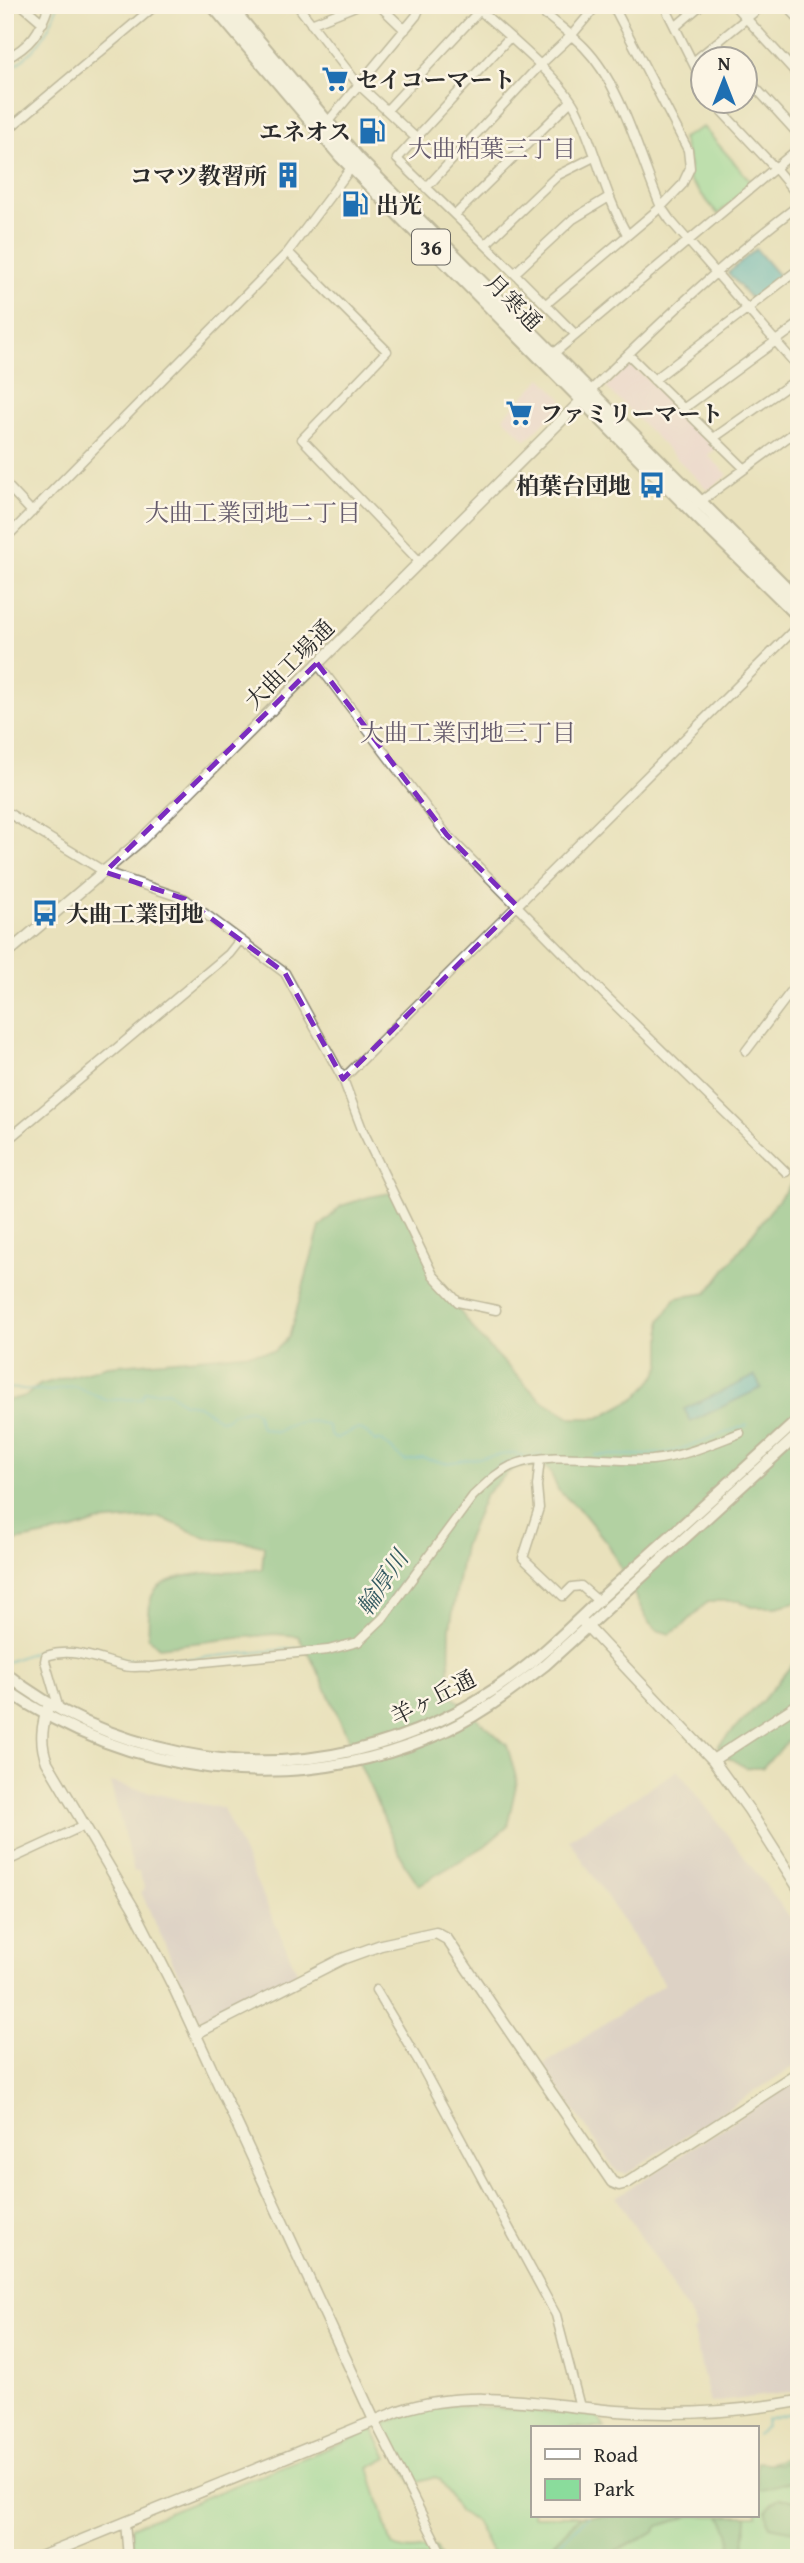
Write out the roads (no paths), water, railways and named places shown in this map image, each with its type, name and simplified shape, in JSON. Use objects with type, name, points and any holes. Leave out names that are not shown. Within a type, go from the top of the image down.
[{"type":"highway","name":"月寒通","points":[[213,5],[355,163],[695,506],[799,616]]},
{"type":"highway","name":"月寒通","points":[[228,5],[323,127]]},
{"type":"highway","name":"月寒通","points":[[695,506],[799,601]]},
{"type":"main road","name":"羊ヶ丘通","points":[[5,1673],[54,1707],[134,1742],[200,1757],[250,1762],[338,1754],[394,1740],[440,1722],[513,1677],[799,1419]]},
{"type":"main road","name":"羊ヶ丘通","points":[[5,1689],[45,1715],[90,1737],[133,1752],[194,1766],[240,1771],[275,1771],[345,1764],[402,1749],[432,1737],[501,1699],[545,1665],[799,1434]]},
{"type":"street","points":[[22,5],[43,23]]},
{"type":"street","points":[[5,59],[23,50],[43,23],[49,5]]},
{"type":"street","points":[[5,132],[156,5]]},
{"type":"street","points":[[297,5],[358,84],[416,138]]},
{"type":"street","points":[[312,24],[358,5]]},
{"type":"street","points":[[379,5],[405,30]]},
{"type":"street","points":[[323,127],[405,30],[421,5]]},
{"type":"street","points":[[535,5],[584,48],[603,71],[617,98],[661,207],[799,368]]},
{"type":"street","points":[[546,16],[553,5]]},
{"type":"street","points":[[426,188],[539,66],[571,36],[597,5]]},
{"type":"street","points":[[546,304],[661,207],[682,185],[690,168],[688,150],[616,11],[609,5]]},
{"type":"street","points":[[664,5],[688,52]]},
{"type":"street","points":[[675,27],[701,5]]},
{"type":"street","points":[[734,5],[799,76]]},
{"type":"street","points":[[712,46],[762,5]]},
{"type":"street","points":[[786,5],[799,19]]},
{"type":"street","points":[[387,110],[477,8],[563,89],[571,101],[609,197],[627,233]]},
{"type":"street","points":[[509,38],[397,159],[576,335]]},
{"type":"street","points":[[716,43],[719,46]]},
{"type":"street","points":[[5,46],[15,54]]},
{"type":"street","points":[[758,90],[799,135]]},
{"type":"street","points":[[455,215],[571,101]]},
{"type":"street","points":[[726,116],[799,197]]},
{"type":"street","points":[[548,358],[799,148]]},
{"type":"street","points":[[486,244],[558,175],[594,157]]},
{"type":"street","points":[[5,539],[288,252],[355,163]]},
{"type":"street","points":[[514,273],[573,219],[609,197]]},
{"type":"street","points":[[586,395],[716,272],[799,205]]},
{"type":"street","points":[[288,252],[387,351],[302,439],[419,561]]},
{"type":"street","points":[[654,380],[799,269]]},
{"type":"street","points":[[683,409],[799,324]]},
{"type":"street","points":[[629,355],[744,468]]},
{"type":"street","points":[[715,437],[799,378]]},
{"type":"street","name":"大曲工場通","points":[[5,955],[140,841],[586,395]]},
{"type":"street","points":[[695,506],[799,429]]},
{"type":"street","points":[[5,483],[33,512]]},
{"type":"street","points":[[343,1079],[799,625]]},
{"type":"street","points":[[317,663],[447,835],[786,1172]]},
{"type":"street","points":[[5,811],[105,872],[185,899],[285,974],[343,1079],[362,1129],[433,1275],[457,1302],[496,1310]]},
{"type":"street","points":[[5,1142],[229,954],[240,940]]},
{"type":"street","points":[[746,1051],[799,981]]},
{"type":"street","points":[[444,2558],[374,2420],[134,1909],[47,1762],[41,1734],[45,1715],[54,1707],[46,1656],[56,1653],[85,1653],[126,1666],[152,1667],[327,1650],[358,1642],[383,1618],[473,1496],[499,1473],[513,1466],[540,1459],[651,1460],[690,1452],[740,1433]]},
{"type":"street","points":[[540,1459],[537,1486],[539,1508],[523,1558],[563,1596],[572,1587],[581,1586],[598,1601]]},
{"type":"street","points":[[579,1618],[713,1760],[799,1889]]},
{"type":"street","points":[[713,1760],[799,1704]]},
{"type":"street","points":[[5,1861],[85,1825]]},
{"type":"street","points":[[195,2034],[360,1951],[436,1933],[447,1939],[612,2182],[619,2185],[627,2183],[799,2072]]},
{"type":"street","points":[[376,1990],[419,2062],[556,2315],[580,2407]]},
{"type":"street","points":[[38,2558],[374,2420],[438,2400],[478,2398],[685,2414],[761,2408],[799,2401]]},
{"type":"street","points":[[125,2522],[128,2558]]},
{"type":"water","points":[[756,249],[780,277],[752,300],[728,273]]},
{"type":"water","points":[[755,1376],[761,1388],[691,1422],[684,1409]]},
{"type":"waterway","points":[[5,73],[38,44],[58,5]]},
{"type":"waterway","points":[[5,1388],[51,1391],[74,1386],[106,1400],[141,1399],[145,1392],[168,1391],[183,1403],[198,1405],[221,1420],[250,1409],[256,1412],[261,1428],[277,1432],[296,1423],[309,1421],[328,1426],[331,1436],[337,1438],[361,1429],[375,1442],[381,1440],[405,1461],[422,1458],[445,1463],[514,1453],[523,1456]]},
{"type":"waterway","name":"輪厚川","points":[[595,1455],[647,1455],[675,1451],[747,1425]]},
{"type":"waterway","name":"輪厚川","points":[[378,1618],[415,1560],[480,1480],[499,1466],[523,1456],[541,1455]]},
{"type":"waterway","name":"輪厚川","points":[[7,1662],[44,1648],[67,1644],[124,1660],[139,1661],[188,1659],[336,1644]]},
{"type":"waterway","points":[[758,2434],[765,2426],[766,2419],[799,2411]]},
{"type":"waterway","points":[[544,2558],[586,2518]]},
{"type":"place","name":"セイコーマート","points":[[335,79]]},
{"type":"place","name":"エネオス","points":[[372,131]]},
{"type":"place","name":"コマツ教習所","points":[[288,175]]},
{"type":"place","name":"出光","points":[[355,204]]},
{"type":"place","name":"ファミリーマート","points":[[519,413]]},
{"type":"place","name":"柏葉台団地","points":[[652,485]]},
{"type":"place","name":"大曲工業団地","points":[[45,913]]},
{"type":"district","name":"大曲柏葉三丁目","points":[[492,148]]},
{"type":"district","name":"大曲工業団地二丁目","points":[[253,512]]},
{"type":"district","name":"大曲工業団地三丁目","points":[[468,732]]}]
